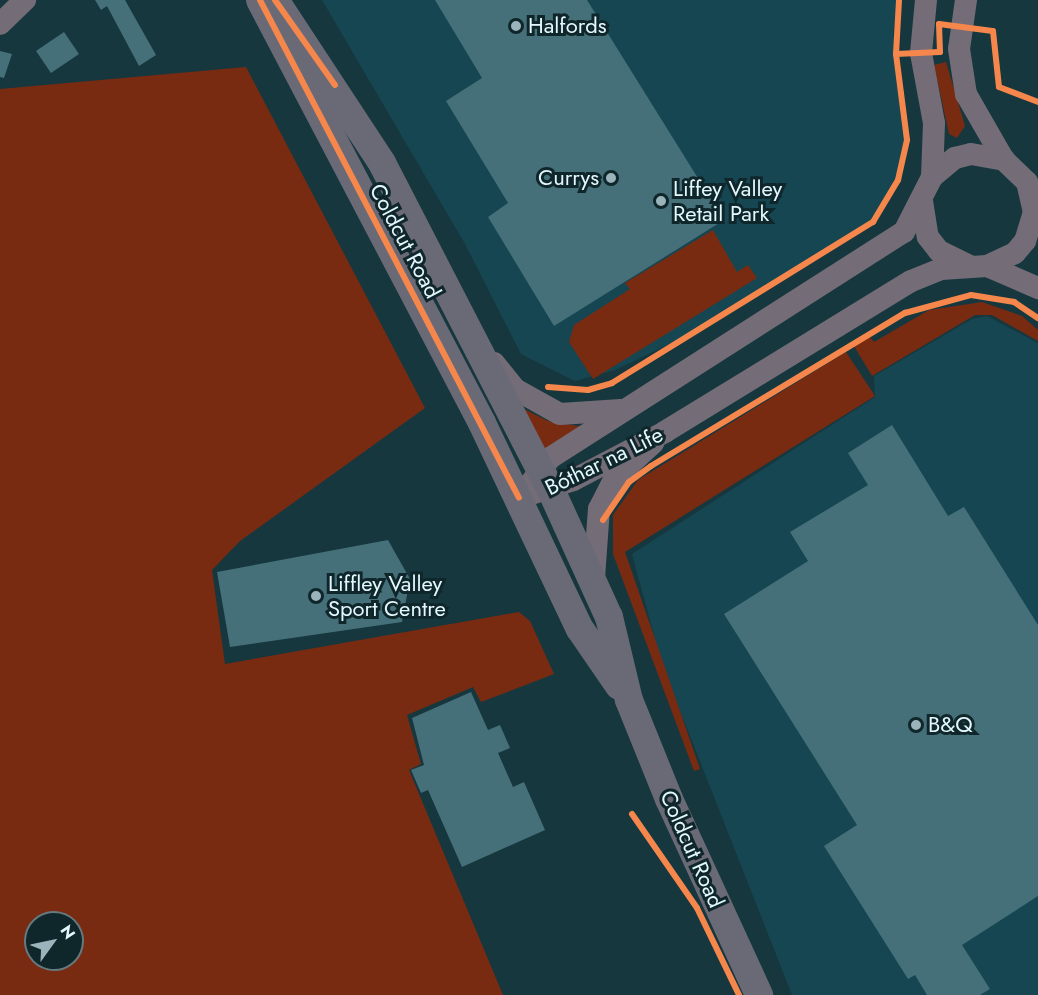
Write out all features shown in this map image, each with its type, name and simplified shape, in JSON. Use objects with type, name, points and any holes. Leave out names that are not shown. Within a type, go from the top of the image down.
[{"type":"main road","name":"Coldcut Road","points":[[260,0],[519,498],[580,629],[629,700]]},
{"type":"main road","name":"Coldcut Road","points":[[275,0],[382,163],[479,345],[594,578],[629,700],[759,995]]},
{"type":"street","points":[[0,24],[25,0]]},
{"type":"street","name":"Bóthar na Life","points":[[519,498],[545,479],[623,410],[904,232],[922,201],[932,177],[934,123],[921,53],[926,0]]},
{"type":"street","name":"Bóthar na Life","points":[[545,479],[665,432],[911,281],[941,269],[1002,262],[1025,241],[1036,215],[1027,182],[1004,160],[966,94],[959,49],[966,0]]},
{"type":"street","name":"Bóthar na Life","points":[[932,177],[955,158],[971,154],[1004,160]]},
{"type":"street","points":[[922,201],[922,219],[933,244],[954,261],[979,266],[1038,288]]},
{"type":"street","points":[[479,345],[515,389],[541,407],[560,414],[623,410]]},
{"type":"street","points":[[594,578],[600,506],[615,478],[665,432]]},
{"type":"shaded area","name":"Liffey Valley Retail Park","points":[[322,0],[899,0],[893,34],[905,105],[904,161],[874,218],[701,329],[615,370],[575,381],[521,354],[465,244]]},
{"type":"shaded area","points":[[946,62],[965,126],[957,138],[949,134],[934,65]]},
{"type":"shaded area","points":[[246,67],[425,408],[240,541],[212,570],[225,664],[519,612],[530,621],[554,674],[481,702],[473,687],[407,715],[421,764],[409,770],[503,995],[0,995],[0,89]]},
{"type":"shaded area","points":[[713,230],[737,272],[748,265],[757,278],[593,379],[569,342],[574,325],[630,289],[625,283]]},
{"type":"shaded area","points":[[982,302],[1022,316],[1038,330],[1038,341],[992,315],[975,315],[872,376],[854,346],[869,336],[874,342],[929,310]]},
{"type":"shaded area","points":[[987,316],[1038,343],[1038,995],[792,995],[662,665],[632,554],[875,397],[874,376],[972,319]]},
{"type":"shaded area","points":[[846,352],[875,396],[625,552],[700,769],[694,771],[613,554],[613,515],[638,480]]},
{"type":"shaded area","points":[[518,406],[548,421],[584,427],[539,452]]},
{"type":"building","points":[[95,0],[125,0],[156,55],[139,66],[107,6],[101,10]]},
{"type":"building","points":[[435,0],[587,0],[724,220],[554,326],[488,217],[508,203],[446,101],[482,78]]},
{"type":"building","points":[[64,32],[79,54],[51,73],[36,51]]},
{"type":"building","points":[[0,51],[12,54],[4,78],[0,77]]},
{"type":"building","name":"B&Q","points":[[892,425],[948,516],[964,507],[1038,625],[1038,896],[962,945],[990,989],[980,995],[927,995],[915,975],[908,979],[824,846],[857,825],[724,614],[808,561],[790,532],[868,485],[848,453]]},
{"type":"building","name":"Liffley Valley Sport Centre","points":[[388,540],[410,579],[402,622],[230,647],[217,572]]},
{"type":"building","points":[[471,692],[488,730],[500,725],[510,748],[498,753],[513,787],[524,782],[545,830],[462,867],[428,790],[421,793],[411,770],[424,765],[412,718]]},
{"type":"cycle path","points":[[260,0],[519,498]]},
{"type":"cycle path","points":[[275,0],[335,85]]},
{"type":"cycle path","points":[[548,387],[588,390],[612,383],[873,222],[898,180],[907,140],[896,54],[899,0]]},
{"type":"cycle path","points":[[896,54],[940,52],[939,24],[993,31],[999,87],[1038,102]]},
{"type":"cycle path","points":[[603,520],[629,482],[651,466],[905,313],[971,295],[1014,302],[1038,318]]},
{"type":"cycle path","points":[[632,814],[697,908],[739,995]]},
{"type":"place","name":"Halfords","points":[[516,26]]},
{"type":"place","name":"Currys","points":[[611,178]]},
{"type":"place","name":"Liffey Valley Retail Park","points":[[661,201]]},
{"type":"place","name":"Liffley Valley Sport Centre","points":[[316,596]]},
{"type":"place","name":"B&Q","points":[[916,725]]}]
